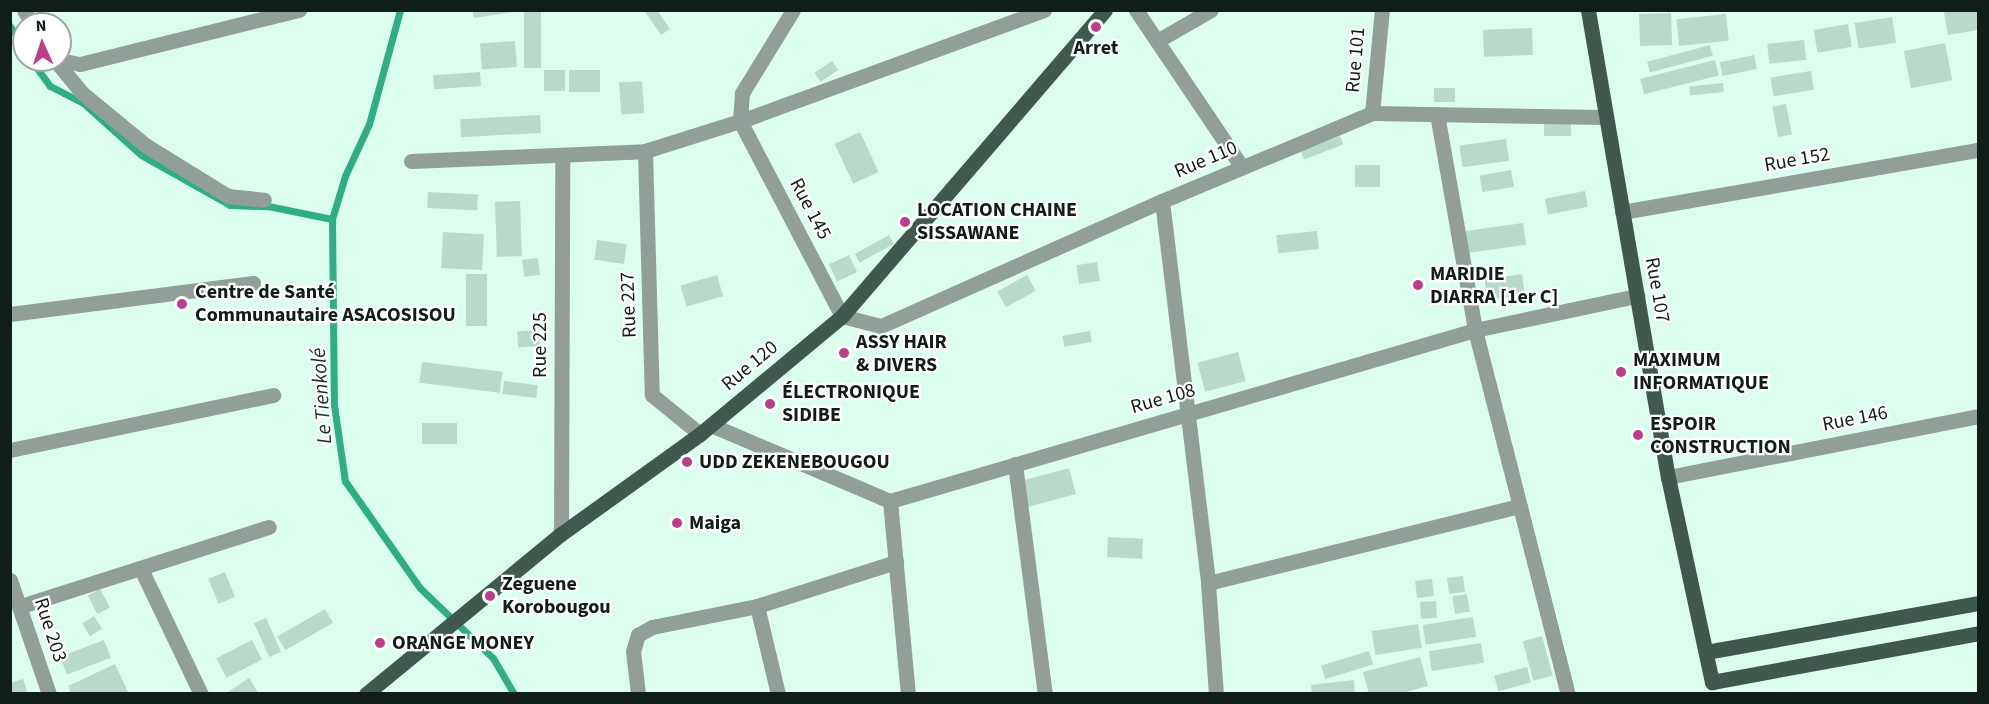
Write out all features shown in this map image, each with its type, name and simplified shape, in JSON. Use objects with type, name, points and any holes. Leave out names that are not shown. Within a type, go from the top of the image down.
[{"type":"main road","name":"Rue 120","points":[[366,693],[436,639],[483,595],[561,534],[706,430],[842,316],[1105,10]]},
{"type":"main road","name":"Rue 107","points":[[1588,10],[1668,477],[1713,688]]},
{"type":"main road","points":[[1706,652],[1978,603]]},
{"type":"main road","points":[[1713,688],[1978,633]]},
{"type":"street","points":[[72,63],[80,64],[299,10]]},
{"type":"street","points":[[740,121],[742,93],[793,10]]},
{"type":"street","points":[[411,161],[645,151],[740,121],[1044,10]]},
{"type":"street","points":[[1136,10],[1242,167]]},
{"type":"street","points":[[1157,41],[1211,10]]},
{"type":"street","name":"Rue 101","points":[[1372,113],[1382,10]]},
{"type":"street","points":[[66,72],[81,93],[145,145],[228,196],[264,200]]},
{"type":"street","name":"Rue 110","points":[[842,316],[882,326],[1162,201],[1372,113],[1606,117]]},
{"type":"street","points":[[1437,114],[1475,330],[1568,693]]},
{"type":"street","name":"Rue 145","points":[[740,121],[842,316]]},
{"type":"street","name":"Rue 152","points":[[1622,212],[1978,150]]},
{"type":"street","name":"Rue 227","points":[[645,151],[652,395],[706,430]]},
{"type":"street","name":"Rue 225","points":[[561,534],[562,156]]},
{"type":"street","points":[[1162,201],[1208,583],[1216,693]]},
{"type":"street","points":[[10,314],[253,283]]},
{"type":"street","name":"Rue 108","points":[[890,501],[1475,330],[1637,296]]},
{"type":"street","points":[[10,450],[273,395]]},
{"type":"street","name":"Rue 146","points":[[1668,477],[1978,416]]},
{"type":"street","points":[[706,430],[890,501],[908,693]]},
{"type":"street","points":[[1016,464],[1045,693]]},
{"type":"street","points":[[1208,583],[1520,506]]},
{"type":"street","points":[[21,606],[269,527]]},
{"type":"street","points":[[638,693],[633,651],[638,635],[652,627],[757,606],[896,562]]},
{"type":"street","points":[[141,569],[201,693]]},
{"type":"street","name":"Rue 203","points":[[10,580],[21,606],[49,693]]},
{"type":"street","points":[[757,606],[778,693]]},
{"type":"building","points":[[472,10],[514,10],[514,12],[474,18]]},
{"type":"building","points":[[524,10],[541,10],[541,68],[524,68]]},
{"type":"building","points":[[644,10],[657,10],[670,29],[661,35]]},
{"type":"building","points":[[1978,10],[1978,30],[1948,35],[1944,12]]},
{"type":"building","points":[[1671,13],[1672,45],[1640,46],[1639,14]]},
{"type":"building","points":[[1726,14],[1729,41],[1679,46],[1676,19]]},
{"type":"building","points":[[1892,17],[1896,43],[1859,49],[1854,23]]},
{"type":"building","points":[[1848,24],[1852,47],[1818,53],[1814,30]]},
{"type":"building","points":[[1532,28],[1533,55],[1484,57],[1483,30]]},
{"type":"building","points":[[1804,40],[1806,60],[1769,64],[1767,44]]},
{"type":"building","points":[[515,41],[517,67],[482,69],[480,43]]},
{"type":"building","points":[[1945,43],[1952,80],[1911,88],[1904,51]]},
{"type":"building","points":[[1710,45],[1713,56],[1650,72],[1647,62]]},
{"type":"building","points":[[1754,55],[1757,69],[1723,76],[1720,62]]},
{"type":"building","points":[[1715,60],[1719,76],[1644,94],[1640,79]]},
{"type":"building","points":[[832,61],[838,70],[821,82],[815,73]]},
{"type":"building","points":[[544,70],[565,70],[565,91],[544,91]]},
{"type":"building","points":[[569,70],[600,70],[600,92],[569,92]]},
{"type":"building","points":[[1811,71],[1814,90],[1773,96],[1771,77]]},
{"type":"building","points":[[480,72],[481,86],[434,89],[433,75]]},
{"type":"building","points":[[642,81],[644,113],[621,115],[619,83]]},
{"type":"building","points":[[1723,83],[1724,92],[1690,96],[1689,87]]},
{"type":"building","points":[[1434,88],[1455,88],[1455,102],[1434,102]]},
{"type":"building","points":[[1786,104],[1792,134],[1778,137],[1772,107]]},
{"type":"building","points":[[540,115],[541,133],[461,137],[460,119]]},
{"type":"building","points":[[1544,119],[1571,119],[1571,136],[1544,136]]},
{"type":"building","points":[[860,132],[879,172],[853,184],[835,144]]},
{"type":"building","points":[[1340,136],[1343,144],[1304,159],[1301,151]]},
{"type":"building","points":[[1506,139],[1509,161],[1463,167],[1459,146]]},
{"type":"building","points":[[1355,165],[1380,165],[1380,187],[1355,187]]},
{"type":"building","points":[[1511,170],[1514,187],[1482,192],[1479,176]]},
{"type":"building","points":[[1585,191],[1588,207],[1548,215],[1545,199]]},
{"type":"building","points":[[428,192],[478,195],[477,211],[427,208]]},
{"type":"building","points":[[520,201],[522,256],[497,257],[495,202]]},
{"type":"building","points":[[1523,223],[1526,245],[1464,254],[1461,232]]},
{"type":"building","points":[[1317,231],[1319,249],[1278,253],[1276,235]]},
{"type":"building","points":[[443,232],[484,234],[482,270],[441,268]]},
{"type":"building","points":[[889,235],[894,244],[860,263],[855,254]]},
{"type":"building","points":[[597,240],[627,244],[624,264],[594,260]]},
{"type":"building","points":[[849,255],[857,272],[837,282],[829,264]]},
{"type":"building","points":[[538,258],[540,275],[524,277],[522,260]]},
{"type":"building","points":[[1097,262],[1100,281],[1079,284],[1076,265]]},
{"type":"building","points":[[466,274],[487,274],[487,326],[466,326]]},
{"type":"building","points":[[1522,274],[1525,295],[1487,300],[1484,279]]},
{"type":"building","points":[[717,275],[723,296],[687,307],[680,285]]},
{"type":"building","points":[[1027,275],[1036,291],[1006,307],[997,291]]},
{"type":"building","points":[[539,330],[540,346],[518,347],[517,332]]},
{"type":"building","points":[[1090,331],[1092,342],[1064,347],[1062,336]]},
{"type":"building","points":[[1238,352],[1246,381],[1205,392],[1197,363]]},
{"type":"building","points":[[422,362],[502,372],[500,393],[419,383]]},
{"type":"building","points":[[504,381],[538,385],[536,398],[502,394]]},
{"type":"building","points":[[422,423],[457,423],[457,444],[422,444]]},
{"type":"building","points":[[1069,468],[1076,494],[1028,507],[1021,481]]},
{"type":"building","points":[[1108,537],[1143,539],[1142,559],[1107,557]]},
{"type":"building","points":[[225,572],[235,597],[218,604],[208,579]]},
{"type":"building","points":[[1463,576],[1465,592],[1449,594],[1447,578]]},
{"type":"building","points":[[1432,579],[1434,596],[1417,598],[1415,581]]},
{"type":"building","points":[[100,589],[110,608],[97,614],[88,596]]},
{"type":"building","points":[[1467,594],[1470,612],[1455,614],[1452,596]]},
{"type":"building","points":[[1436,601],[1437,618],[1421,619],[1420,602]]},
{"type":"building","points":[[325,609],[333,623],[285,650],[277,636]]},
{"type":"building","points":[[94,616],[102,629],[90,636],[82,623]]},
{"type":"building","points":[[1473,617],[1476,637],[1426,645],[1423,625]]},
{"type":"building","points":[[266,618],[281,652],[269,657],[254,623]]},
{"type":"building","points":[[1418,624],[1422,648],[1375,655],[1372,631]]},
{"type":"building","points":[[1542,636],[1553,676],[1533,681],[1523,641]]},
{"type":"building","points":[[104,640],[111,658],[67,675],[60,657]]},
{"type":"building","points":[[252,640],[262,660],[226,678],[216,658]]},
{"type":"building","points":[[1481,643],[1484,663],[1432,671],[1429,651]]},
{"type":"building","points":[[1369,651],[1373,664],[1325,679],[1321,666]]},
{"type":"building","points":[[1420,657],[1428,686],[1399,694],[1369,694],[1363,672]]},
{"type":"building","points":[[115,664],[129,694],[71,694],[68,686]]},
{"type":"building","points":[[1527,667],[1531,682],[1498,691],[1494,676]]},
{"type":"building","points":[[249,678],[259,694],[225,694]]},
{"type":"building","points":[[23,679],[28,694],[10,694],[10,683]]},
{"type":"building","points":[[1354,680],[1355,694],[1312,694],[1311,685]]},
{"type":"waterway","name":"Le Tienkolé","points":[[400,10],[369,124],[345,176],[332,219],[334,405],[345,481],[420,588],[493,658],[514,694]]},
{"type":"waterway","points":[[40,72],[50,86],[82,102],[141,155],[230,205],[268,206],[332,219]]},
{"type":"place","name":"Arret","points":[[1096,27]]},
{"type":"place","name":"LOCATION CHAINE SISSAWANE","points":[[905,222]]},
{"type":"place","name":"MARIDIE DIARRA [1er C]","points":[[1418,285]]},
{"type":"place","name":"Centre de Santé Communautaire ASACOSISOU","points":[[182,304]]},
{"type":"place","name":"ASSY HAIR & DIVERS","points":[[844,353]]},
{"type":"place","name":"MAXIMUM INFORMATIQUE","points":[[1621,372]]},
{"type":"place","name":"ÉLECTRONIQUE SIDIBE","points":[[770,404]]},
{"type":"place","name":"ESPOIR CONSTRUCTION","points":[[1638,435]]},
{"type":"place","name":"UDD ZEKENEBOUGOU","points":[[687,462]]},
{"type":"place","name":"Maiga","points":[[677,523]]},
{"type":"place","name":"Zeguene Korobougou","points":[[490,596]]},
{"type":"place","name":"ORANGE MONEY","points":[[380,643]]}]
